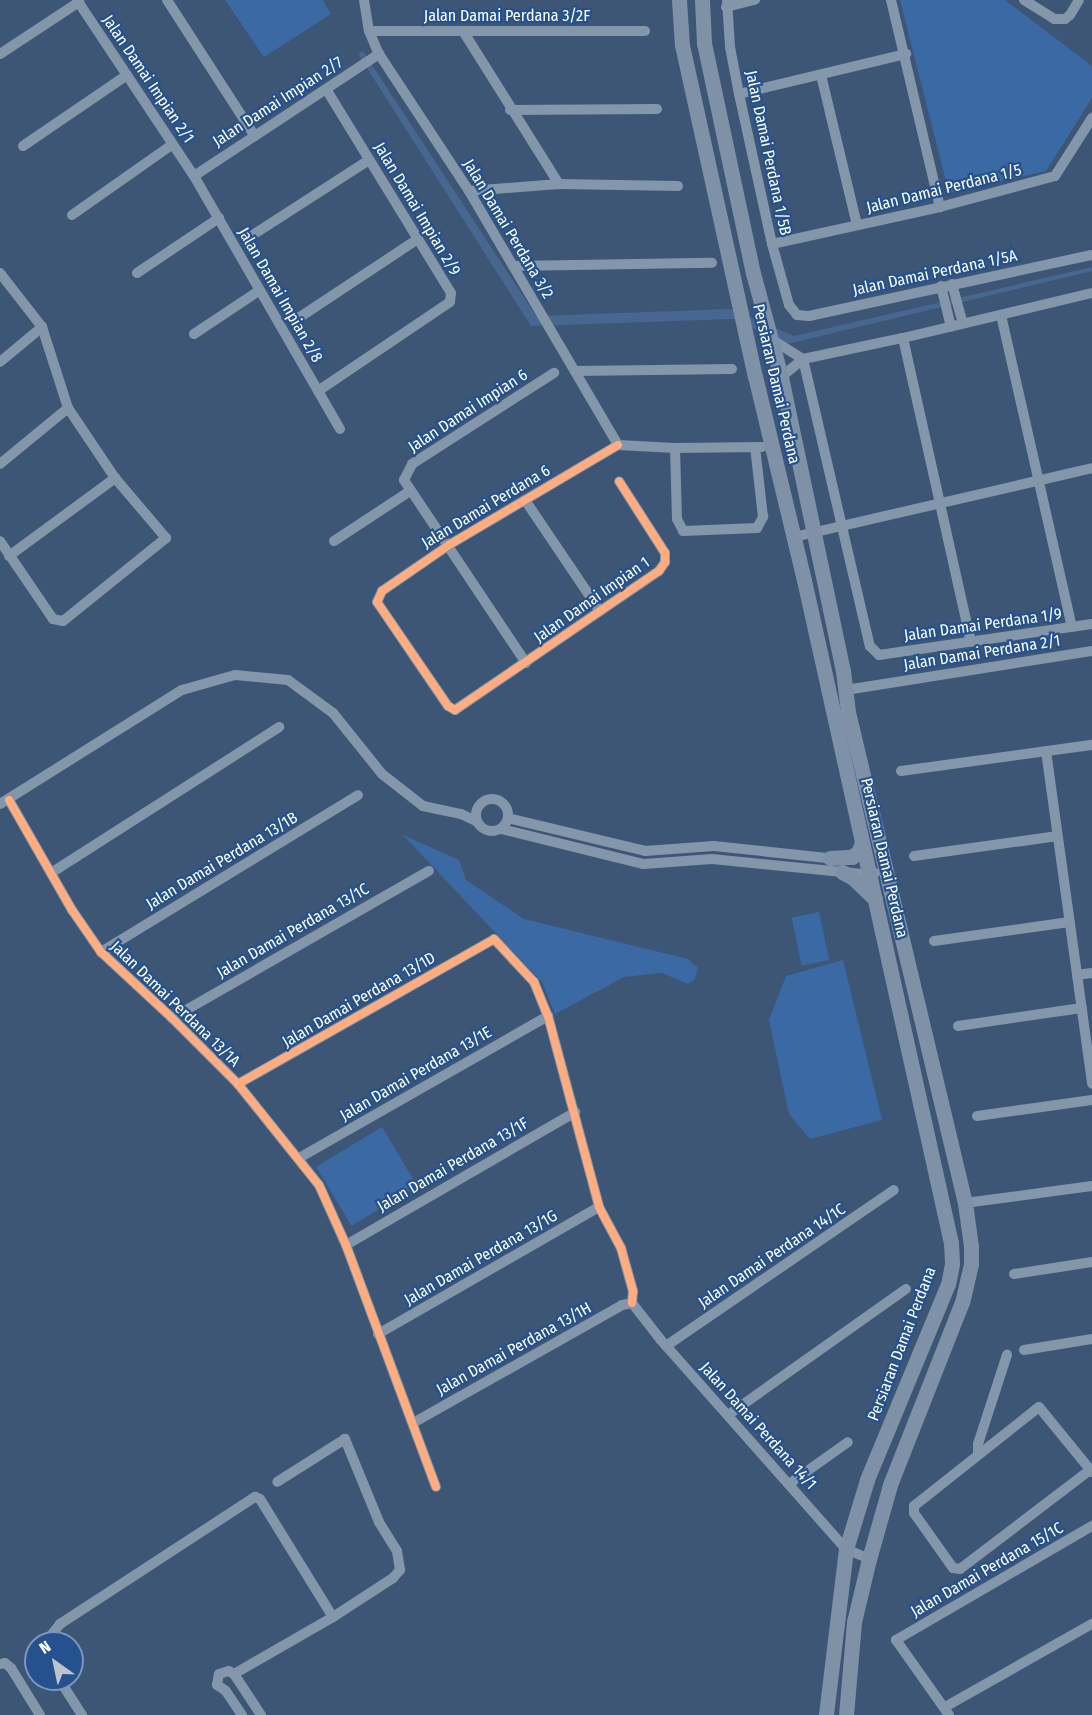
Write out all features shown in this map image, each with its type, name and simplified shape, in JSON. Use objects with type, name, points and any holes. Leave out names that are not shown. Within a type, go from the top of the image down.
[{"type":"main road","name":"Persiaran Damai Perdana","points":[[679,0],[682,45],[862,842],[888,886]]},
{"type":"main road","name":"Persiaran Damai Perdana","points":[[702,0],[704,44],[753,273],[781,377],[843,671],[875,866],[875,899],[951,1243],[951,1272],[867,1480],[846,1549],[826,1715]]},
{"type":"main road","name":"Persiaran Damai Perdana","points":[[843,671],[852,689],[890,859],[888,886],[965,1203],[971,1246],[971,1264],[956,1321],[890,1485],[869,1558],[854,1622],[846,1715]]},
{"type":"main road","points":[[830,858],[852,857],[860,852],[862,842]]},
{"type":"main road","points":[[842,872],[852,877],[875,899]]},
{"type":"main road","points":[[938,1308],[938,1318],[943,1324],[956,1321]]},
{"type":"street","points":[[166,0],[254,135]]},
{"type":"street","name":"Jalan Damai Perdana 3/2","points":[[364,0],[375,56],[469,191],[618,445]]},
{"type":"street","points":[[726,3],[755,0]]},
{"type":"street","points":[[891,0],[906,54],[940,207]]},
{"type":"street","points":[[1024,0],[1054,19],[1065,19],[1079,0]]},
{"type":"street","points":[[0,54],[78,1]]},
{"type":"street","name":"Jalan Damai Impian 2/1","points":[[78,1],[194,176]]},
{"type":"street","name":"Jalan Damai Perdana 1/5B","points":[[726,3],[739,93],[772,244],[789,305]]},
{"type":"street","name":"Jalan Damai Perdana 3/2F","points":[[369,31],[645,31]]},
{"type":"street","points":[[463,32],[510,110],[559,184]]},
{"type":"street","points":[[739,93],[906,54]]},
{"type":"street","name":"Jalan Damai Impian 2/7","points":[[194,176],[375,56]]},
{"type":"street","points":[[23,146],[127,75]]},
{"type":"street","points":[[821,75],[857,225]]},
{"type":"street","name":"Jalan Damai Impian 2/9","points":[[318,391],[450,302],[451,293],[326,89]]},
{"type":"street","points":[[510,110],[657,109]]},
{"type":"street","name":"Jalan Damai Perdana 1/5","points":[[772,244],[940,207],[1055,176],[1092,118]]},
{"type":"street","points":[[72,215],[173,144]]},
{"type":"street","points":[[248,238],[369,160]]},
{"type":"street","name":"Jalan Damai Impian 2/8","points":[[194,176],[340,429]]},
{"type":"street","points":[[469,191],[559,184],[678,186]]},
{"type":"street","points":[[137,273],[219,218]]},
{"type":"street","points":[[300,317],[418,239]]},
{"type":"street","name":"Jalan Damai Perdana 1/5A","points":[[789,305],[797,315],[809,316],[948,289],[1092,255]]},
{"type":"street","points":[[513,266],[712,263]]},
{"type":"street","points":[[0,273],[42,327],[68,408],[115,478],[166,538],[63,621],[56,621],[0,541]]},
{"type":"street","points":[[948,289],[952,306],[951,327]]},
{"type":"street","points":[[194,334],[260,290]]},
{"type":"street","points":[[781,377],[802,359],[903,338],[1092,293]]},
{"type":"street","points":[[952,306],[963,324]]},
{"type":"street","points":[[1001,315],[1072,627]]},
{"type":"street","points":[[0,362],[42,327]]},
{"type":"street","points":[[903,338],[971,641]]},
{"type":"street","points":[[771,339],[802,359],[840,526]]},
{"type":"street","points":[[575,371],[732,369]]},
{"type":"street","name":"Jalan Damai Impian 6","points":[[410,491],[404,480],[412,464],[554,373]]},
{"type":"street","points":[[0,464],[68,408]]},
{"type":"street","points":[[618,445],[675,448],[772,446]]},
{"type":"street","name":"Jalan Damai Perdana 6","points":[[455,710],[448,706],[377,602],[382,591],[449,545],[618,445]]},
{"type":"street","points":[[675,448],[677,519],[683,531],[757,528],[763,517],[755,447]]},
{"type":"street","points":[[794,537],[1092,468]]},
{"type":"street","points":[[9,556],[115,478]]},
{"type":"street","name":"Jalan Damai Impian 1","points":[[455,710],[659,571],[665,562],[665,553],[619,481]]},
{"type":"street","points":[[334,541],[410,491],[449,545],[526,663]]},
{"type":"street","points":[[525,500],[600,611]]},
{"type":"street","name":"Jalan Damai Perdana 1/9","points":[[840,526],[870,646],[879,656],[1092,624]]},
{"type":"street","name":"Jalan Damai Perdana 2/1","points":[[852,689],[1092,651]]},
{"type":"street","points":[[4,802],[182,690],[235,675],[288,680],[333,712],[382,774],[423,806],[461,814],[476,821],[485,830],[501,829],[644,864],[712,859],[842,872],[875,866]]},
{"type":"street","points":[[51,873],[279,727]]},
{"type":"street","points":[[901,771],[1092,745]]},
{"type":"street","points":[[1046,751],[1092,1084]]},
{"type":"street","name":"Jalan Damai Perdana 13/1B","points":[[101,952],[358,795]]},
{"type":"street","points":[[461,814],[478,807],[486,800],[499,801],[506,808],[508,818],[501,829]]},
{"type":"street","name":"Jalan Damai Perdana 13/1A","points":[[4,802],[101,952],[238,1084],[319,1185],[346,1245],[436,1487]]},
{"type":"street","points":[[476,821],[478,807]]},
{"type":"street","points":[[508,818],[645,851],[714,846],[830,858],[875,866]]},
{"type":"street","points":[[914,856],[1058,836]]},
{"type":"street","name":"Jalan Damai Perdana 13/1C","points":[[172,1018],[429,871]]},
{"type":"street","points":[[934,941],[1070,922]]},
{"type":"street","name":"Jalan Damai Perdana 13/1D","points":[[238,1084],[494,939],[534,982],[548,1016]]},
{"type":"street","points":[[1077,975],[1092,973]]},
{"type":"street","points":[[958,1026],[1082,1008]]},
{"type":"street","points":[[548,1016],[599,1207],[621,1248],[633,1291],[632,1303]]},
{"type":"street","name":"Jalan Damai Perdana 13/1E","points":[[299,1158],[548,1016]]},
{"type":"street","points":[[977,1116],[1092,1100]]},
{"type":"street","name":"Jalan Damai Perdana 13/1F","points":[[346,1245],[575,1112]]},
{"type":"street","points":[[965,1203],[1092,1186]]},
{"type":"street","name":"Jalan Damai Perdana 14/1C","points":[[666,1346],[894,1190]]},
{"type":"street","name":"Jalan Damai Perdana 13/1G","points":[[378,1334],[599,1207]]},
{"type":"street","points":[[1014,1274],[1092,1262]]},
{"type":"street","points":[[728,1415],[906,1289]]},
{"type":"street","name":"Jalan Damai Perdana 14/1","points":[[632,1303],[666,1346],[846,1549],[869,1558]]},
{"type":"street","name":"Jalan Damai Perdana 13/1H","points":[[413,1423],[622,1305],[632,1303]]},
{"type":"street","points":[[1024,1350],[1092,1339]]},
{"type":"street","points":[[978,1453],[978,1444],[1007,1354]]},
{"type":"street","points":[[1038,1407],[1091,1471],[960,1569],[953,1568],[914,1513],[914,1506],[978,1453],[1038,1407]]},
{"type":"street","points":[[234,1674],[333,1617],[393,1578],[400,1570],[397,1551],[379,1522],[345,1439],[277,1482]]},
{"type":"street","points":[[789,1484],[848,1442]]},
{"type":"street","points":[[54,1631],[60,1624],[255,1497],[260,1499],[333,1617]]},
{"type":"street","name":"Jalan Damai Perdana 15/1C","points":[[947,1711],[896,1640],[1092,1526]]},
{"type":"street","points":[[947,1711],[1092,1624]]},
{"type":"street","points":[[0,1664],[5,1663],[10,1668],[40,1715]]},
{"type":"street","points":[[242,1715],[226,1691],[217,1684],[217,1679],[224,1671],[234,1674],[261,1715]]},
{"type":"street","points":[[66,1691],[82,1715]]},
{"type":"shaded area","points":[[225,0],[323,0],[331,14],[264,57]]},
{"type":"shaded area","points":[[900,0],[1005,0],[1092,66],[1092,98],[1046,171],[949,193]]},
{"type":"shaded area","points":[[363,51],[536,316],[731,309],[794,336],[1092,267],[1092,271],[787,344],[733,319],[531,326],[358,54]]},
{"type":"shaded area","points":[[403,835],[459,860],[466,880],[524,919],[688,959],[698,968],[695,979],[688,984],[662,973],[624,977],[555,1014],[542,982]]},
{"type":"shaded area","points":[[819,912],[829,960],[802,966],[792,918]]},
{"type":"shaded area","points":[[843,960],[882,1120],[810,1139],[789,1114],[769,1020],[786,976]]},
{"type":"shaded area","points":[[382,1127],[418,1186],[352,1226],[316,1167]]},
{"type":"cycle path","points":[[618,445],[449,545],[382,591],[377,602],[448,706],[455,710],[659,571],[665,562],[665,553],[619,481]]},
{"type":"cycle path","points":[[9,800],[72,910],[101,952],[238,1084],[319,1185],[346,1245],[436,1487]]},
{"type":"cycle path","points":[[238,1084],[494,939],[534,982],[548,1016],[599,1207],[621,1248],[633,1291],[632,1303]]}]
